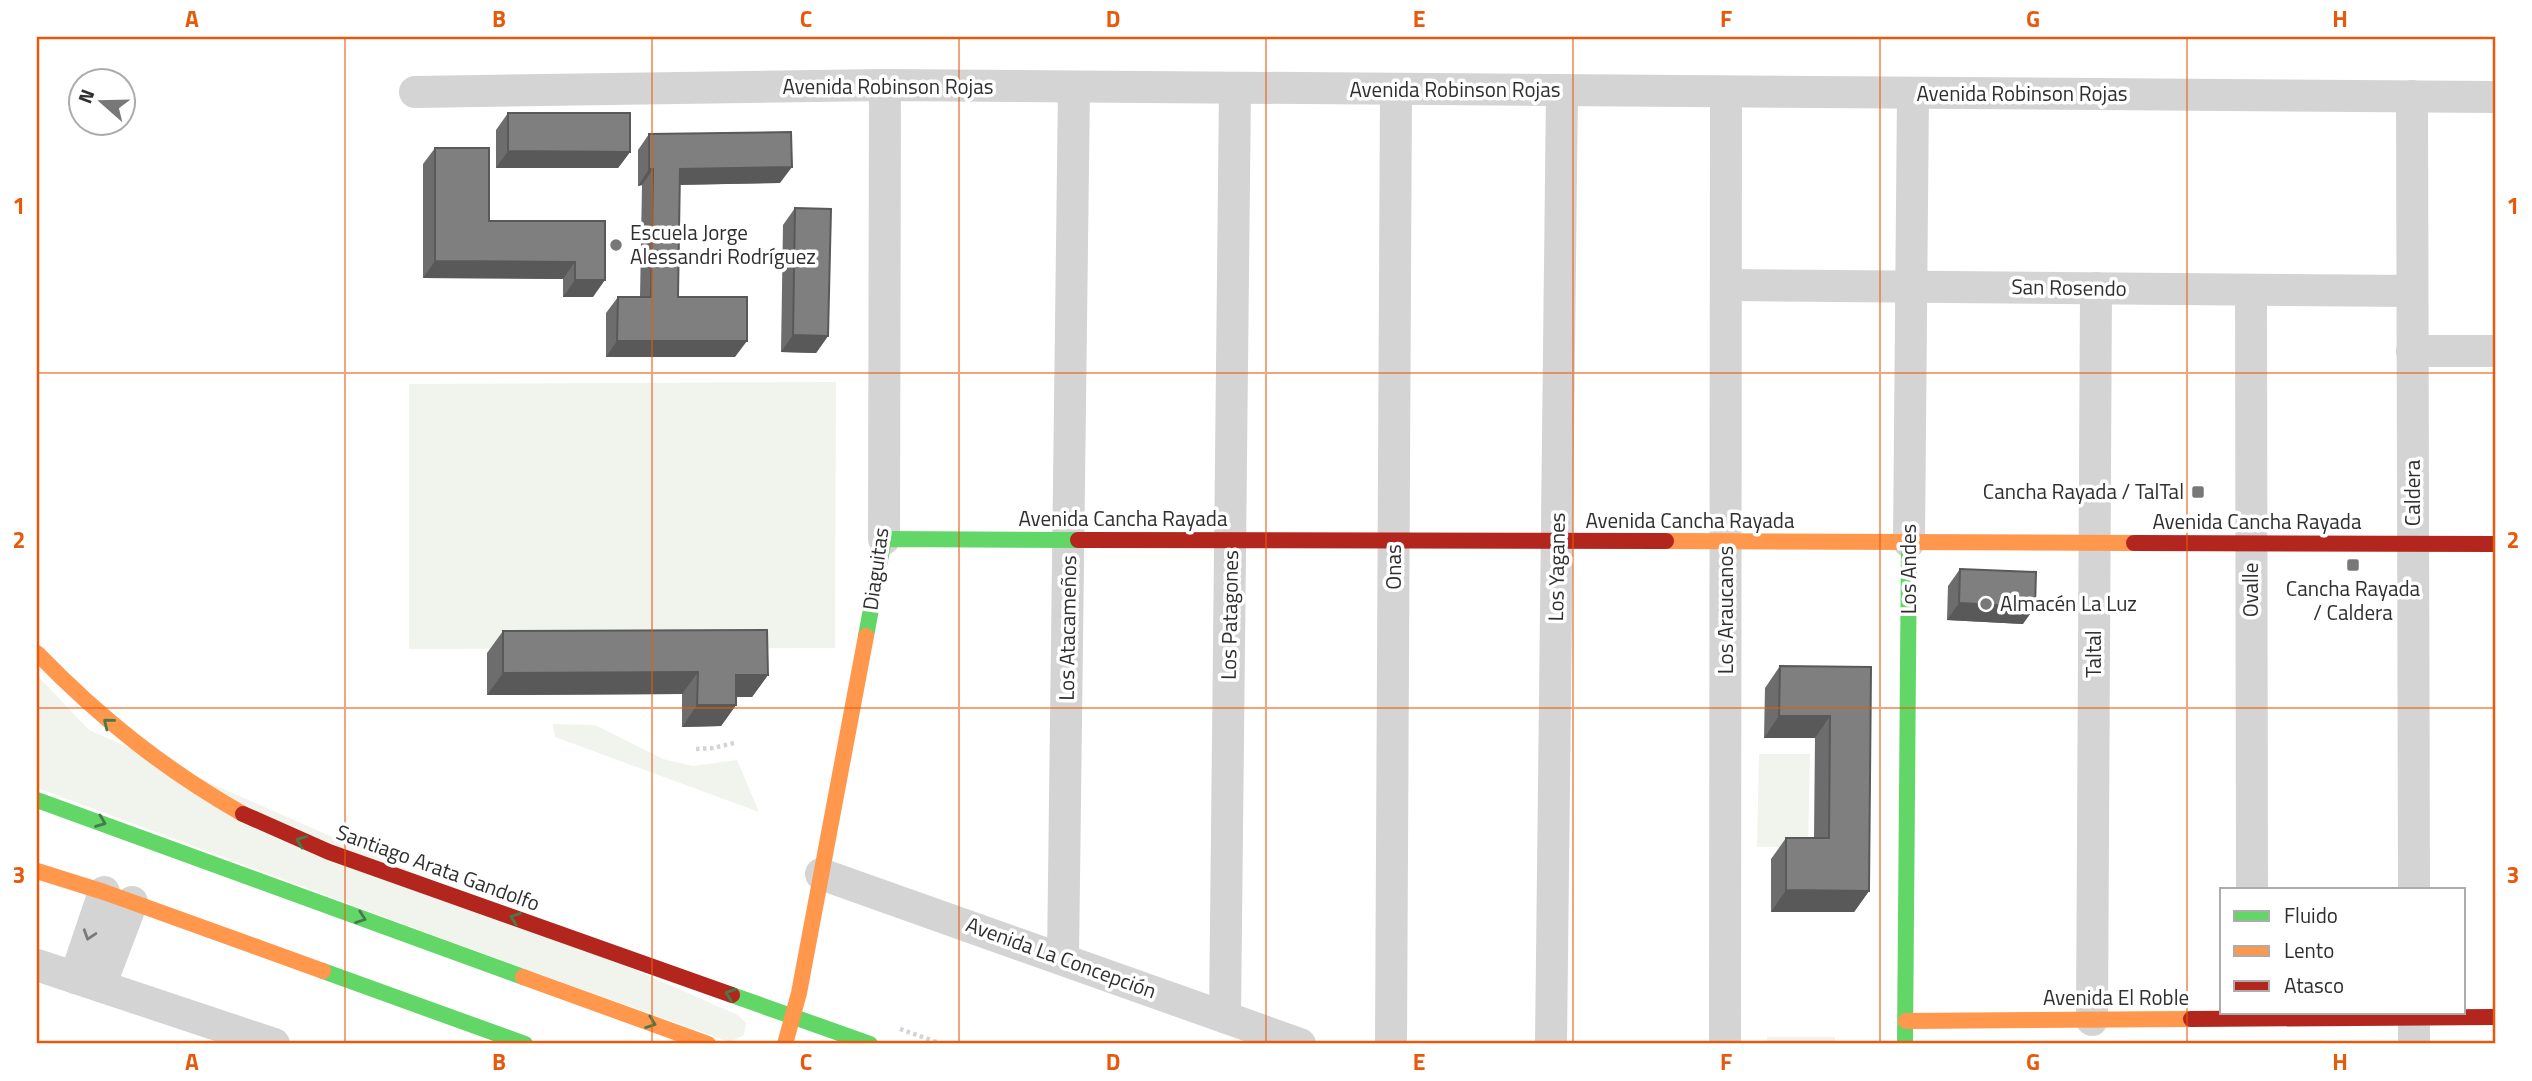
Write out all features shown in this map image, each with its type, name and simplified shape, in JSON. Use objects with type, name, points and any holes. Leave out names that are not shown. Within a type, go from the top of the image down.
[{"type":"street","name":"Avenida Robinson Rojas","points":[[415,92],[885,85],[2495,97]]},
{"type":"street","name":"Diaguitas","points":[[785,1044],[794,1017],[884,540],[885,85]]},
{"type":"street","name":"Los Atacameños","points":[[1063,959],[1074,87]]},
{"type":"street","name":"Los Patagones","points":[[1225,1017],[1235,88]]},
{"type":"street","name":"Onas","points":[[1391,1044],[1395,89]]},
{"type":"street","name":"Los Yaganes","points":[[1552,1044],[1562,91]]},
{"type":"street","name":"Los Araucanos","points":[[1725,1044],[1726,92]]},
{"type":"street","name":"Los Andes","points":[[1905,1044],[1913,93]]},
{"type":"street","name":"Caldera","points":[[2412,96],[2414,888]]},
{"type":"street","name":"San Rosendo","points":[[1726,285],[2412,291]]},
{"type":"street","name":"Taltal","points":[[2092,1020],[2096,288]]},
{"type":"street","name":"Ovalle","points":[[2251,290],[2252,888]]},
{"type":"street","points":[[2412,351],[2495,351]]},
{"type":"street","name":"Avenida Cancha Rayada","points":[[884,540],[2495,544]]},
{"type":"street","name":"Santiago Arata Gandolfo","points":[[37,653],[90,707],[136,746],[197,789],[262,824],[341,856],[870,1044]]},
{"type":"street","points":[[37,800],[708,1044]]},
{"type":"street","points":[[37,871],[118,897],[525,1044]]},
{"type":"street","name":"Avenida La Concepción","points":[[821,874],[1300,1044]]},
{"type":"street","points":[[88,982],[118,897]]},
{"type":"street","points":[[37,965],[274,1044]]},
{"type":"street","name":"Avenida El Roble","points":[[1906,1021],[2252,1016],[2414,1025],[2495,1017]]},
{"type":"path","points":[[696,749],[734,743]]},
{"type":"shaded area","points":[[836,382],[835,648],[409,649],[409,384]]},
{"type":"shaded area","points":[[37,675],[89,730],[738,1015],[746,1023],[744,1035],[730,1042],[37,788]]},
{"type":"shaded area","points":[[553,724],[595,725],[663,759],[693,766],[737,760],[759,812],[555,737]]},
{"type":"shaded area","points":[[1759,754],[1810,754],[1808,847],[1757,847]]},
{"type":"shaded area","points":[[1767,1037],[1835,1037],[1835,1044],[1767,1044]]},
{"type":"building","points":[[508,113],[630,113],[630,152],[508,151]]},
{"type":"building","points":[[791,132],[792,167],[680,169],[678,297],[747,297],[747,341],[617,341],[618,297],[651,297],[653,169],[649,169],[649,134]]},
{"type":"building","points":[[435,148],[489,148],[489,221],[605,221],[605,280],[575,280],[575,262],[435,261]]},
{"type":"building","points":[[795,208],[831,209],[828,336],[793,335]]},
{"type":"building","points":[[1960,569],[2036,572],[2035,607],[1959,603]]},
{"type":"building","points":[[767,630],[768,675],[736,675],[736,705],[697,705],[698,672],[503,673],[503,631]]},
{"type":"building","points":[[1780,666],[1871,667],[1869,891],[1786,890],[1786,838],[1829,838],[1830,716],[1779,716]]},
{"type":"traffic: fast","points":[[866,636],[884,539],[1078,540]]},
{"type":"traffic: fast","points":[[1905,1044],[1909,542]]},
{"type":"traffic: fast","points":[[37,800],[523,977]]},
{"type":"traffic: fast","points":[[323,971],[525,1044]]},
{"type":"traffic: fast","points":[[732,995],[870,1044]]},
{"type":"traffic: slow","points":[[1666,541],[2134,543]]},
{"type":"traffic: slow","points":[[785,1044],[799,993],[866,636]]},
{"type":"traffic: slow","points":[[37,653],[134,741],[186,779],[243,814]]},
{"type":"traffic: slow","points":[[37,871],[104,892],[323,971]]},
{"type":"traffic: slow","points":[[523,977],[708,1044]]},
{"type":"traffic: slow","points":[[1906,1021],[2191,1019]]},
{"type":"traffic: jam","points":[[1078,540],[1666,541]]},
{"type":"traffic: jam","points":[[2134,543],[2495,544]]},
{"type":"traffic: jam","points":[[243,814],[329,852],[732,995]]},
{"type":"traffic: jam","points":[[2191,1019],[2495,1017]]},
{"type":"place","name":"Escuela Jorge Alessandri Rodríguez","points":[[616,245]]},
{"type":"place","name":"Cancha Rayada / TalTal","points":[[2198,492]]},
{"type":"place","name":"Cancha Rayada / Caldera","points":[[2353,565]]},
{"type":"place","name":"Almacén La Luz","points":[[1986,604]]}]
